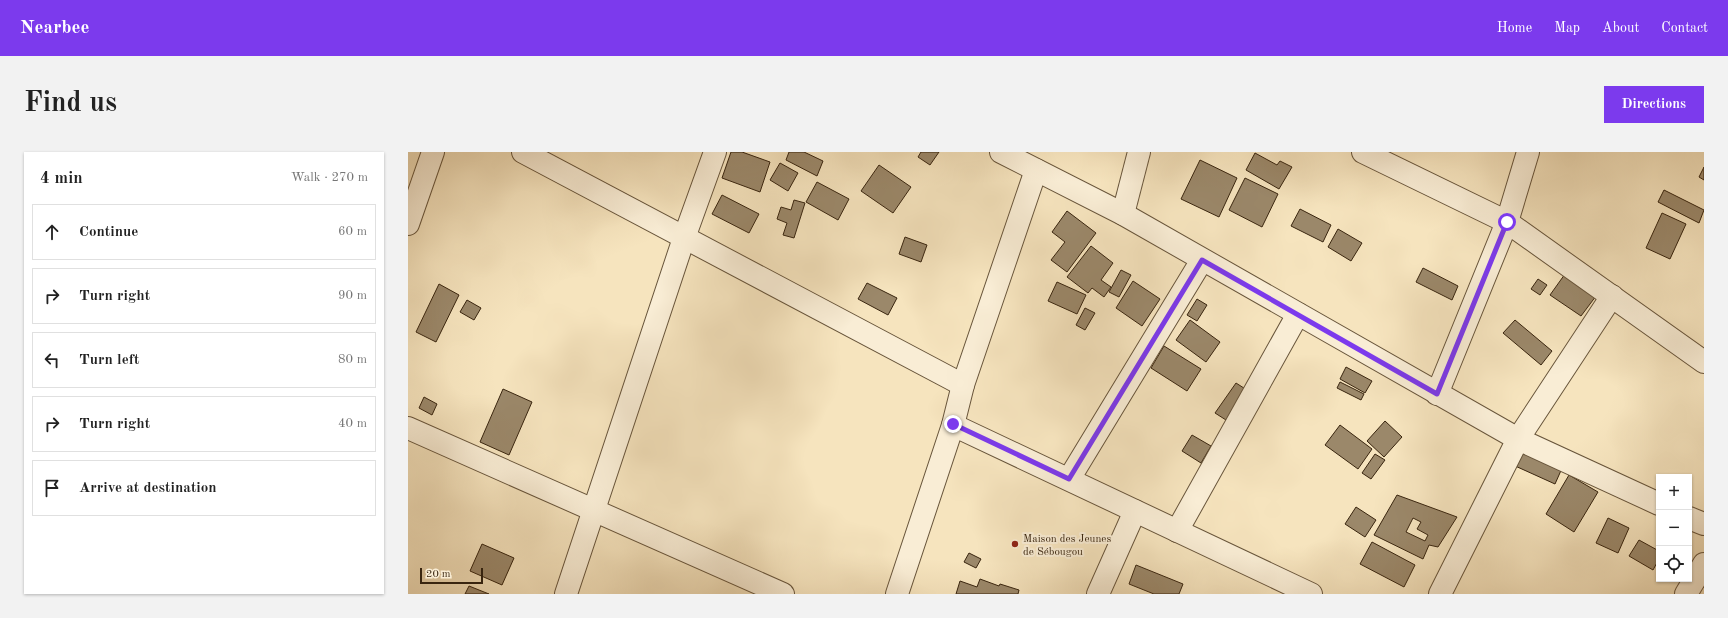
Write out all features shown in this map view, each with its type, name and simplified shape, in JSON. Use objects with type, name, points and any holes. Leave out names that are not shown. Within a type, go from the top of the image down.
[{"type":"street","points":[[408,224],[433,152]]},
{"type":"street","points":[[523,152],[963,385]]},
{"type":"street","points":[[566,594],[684,238],[715,152]]},
{"type":"street","points":[[1001,152],[1122,214],[1518,439],[1656,503]]},
{"type":"street","points":[[1122,214],[1139,152]]},
{"type":"street","points":[[1363,152],[1507,222],[1612,296],[1702,354]]},
{"type":"street","points":[[1437,394],[1507,222],[1528,152]]},
{"type":"street","points":[[898,594],[953,424],[963,385],[1036,170]]},
{"type":"street","points":[[1069,479],[1202,260]]},
{"type":"street","points":[[1440,594],[1518,439],[1612,296]]},
{"type":"street","points":[[1177,531],[1298,314]]},
{"type":"street","points":[[953,424],[1177,531],[1270,585],[1311,594]]},
{"type":"street","points":[[408,428],[783,594]]},
{"type":"street","points":[[1098,594],[1135,511]]},
{"type":"street","points":[[1692,519],[1704,524]]},
{"type":"street","points":[[1686,594],[1704,564]]},
{"type":"building","points":[[731,152],[742,152],[770,162],[760,192],[722,178]]},
{"type":"building","points":[[789,152],[804,152],[823,161],[817,176],[786,160]]},
{"type":"building","points":[[921,152],[939,152],[930,165],[918,157]]},
{"type":"building","points":[[1255,153],[1277,165],[1280,161],[1292,167],[1279,189],[1246,170]]},
{"type":"building","points":[[1200,160],[1237,178],[1219,217],[1181,199]]},
{"type":"building","points":[[780,163],[798,173],[788,191],[770,180]]},
{"type":"building","points":[[879,165],[911,187],[893,213],[861,191]]},
{"type":"building","points":[[1704,167],[1704,180],[1699,177]]},
{"type":"building","points":[[1245,178],[1278,194],[1262,227],[1229,210]]},
{"type":"building","points":[[817,182],[849,199],[838,220],[806,202]]},
{"type":"building","points":[[1664,190],[1704,210],[1699,223],[1658,202]]},
{"type":"building","points":[[722,195],[759,214],[749,233],[712,214]]},
{"type":"building","points":[[794,200],[805,203],[794,238],[783,235],[787,223],[777,219],[781,207],[791,210]]},
{"type":"building","points":[[1300,209],[1331,225],[1323,242],[1291,226]]},
{"type":"building","points":[[1067,211],[1096,233],[1067,272],[1051,260],[1065,242],[1052,232]]},
{"type":"building","points":[[1662,213],[1686,224],[1670,259],[1646,248]]},
{"type":"building","points":[[1338,229],[1362,243],[1351,261],[1328,247]]},
{"type":"building","points":[[905,237],[927,245],[921,262],[899,254]]},
{"type":"building","points":[[1091,246],[1113,263],[1101,280],[1111,287],[1104,297],[1092,288],[1088,293],[1067,277]]},
{"type":"building","points":[[1423,268],[1458,286],[1452,300],[1416,282]]},
{"type":"building","points":[[1121,270],[1131,275],[1119,297],[1109,292]]},
{"type":"building","points":[[1565,274],[1596,296],[1581,316],[1550,295]]},
{"type":"building","points":[[1538,279],[1547,285],[1540,295],[1531,289]]},
{"type":"building","points":[[1133,281],[1160,299],[1142,326],[1116,308]]},
{"type":"building","points":[[1057,282],[1086,295],[1077,314],[1048,301]]},
{"type":"building","points":[[867,283],[897,298],[888,315],[858,299]]},
{"type":"building","points":[[439,284],[459,295],[436,342],[416,332]]},
{"type":"building","points":[[1197,299],[1207,305],[1197,321],[1187,315]]},
{"type":"building","points":[[467,300],[481,308],[474,320],[460,312]]},
{"type":"building","points":[[1085,308],[1095,313],[1085,330],[1076,325]]},
{"type":"building","points":[[1190,320],[1220,342],[1206,362],[1176,340]]},
{"type":"building","points":[[1515,320],[1552,351],[1541,365],[1503,333]]},
{"type":"building","points":[[1164,346],[1201,369],[1187,391],[1151,368]]},
{"type":"building","points":[[1346,367],[1372,381],[1365,393],[1340,379]]},
{"type":"building","points":[[1340,382],[1364,394],[1361,400],[1337,388]]},
{"type":"building","points":[[1236,383],[1247,390],[1226,420],[1215,413]]},
{"type":"building","points":[[503,389],[532,402],[509,455],[480,442]]},
{"type":"building","points":[[424,397],[437,404],[432,415],[419,408]]},
{"type":"building","points":[[1385,421],[1402,437],[1384,457],[1367,441]]},
{"type":"building","points":[[1340,425],[1372,449],[1358,469],[1325,445]]},
{"type":"building","points":[[1192,435],[1211,446],[1201,463],[1182,451]]},
{"type":"building","points":[[1522,446],[1563,466],[1555,484],[1513,465]]},
{"type":"building","points":[[1375,454],[1385,460],[1371,479],[1362,473]]},
{"type":"building","points":[[1569,475],[1598,492],[1574,532],[1546,514]]},
{"type":"building","points":[[1397,495],[1457,517],[1438,547],[1429,545],[1423,559],[1374,535]],"holes":[[[1413,518],[1421,522],[1417,529],[1428,535],[1425,541],[1406,532]]]},
{"type":"building","points":[[1356,507],[1376,520],[1365,537],[1345,524]]},
{"type":"building","points":[[1608,518],[1629,528],[1618,553],[1596,543]]},
{"type":"building","points":[[1639,540],[1656,549],[1656,564],[1653,570],[1629,556]]},
{"type":"building","points":[[1372,542],[1415,565],[1404,587],[1360,564]]},
{"type":"building","points":[[482,544],[514,558],[502,585],[470,571]]},
{"type":"building","points":[[969,553],[981,559],[976,568],[964,562]]},
{"type":"building","points":[[1136,565],[1183,584],[1179,594],[1154,594],[1129,584]]},
{"type":"building","points":[[980,579],[999,586],[1000,584],[1019,590],[1018,594],[956,594],[960,581],[977,587]]},
{"type":"building","points":[[469,586],[489,594],[465,594]]},
{"type":"place","name":"Maison des Jeunes de Sébougou","points":[[1015,544]]},
{"type":"route","points":[[953,424],[1069,479],[1202,260],[1437,394],[1507,222]]}]
